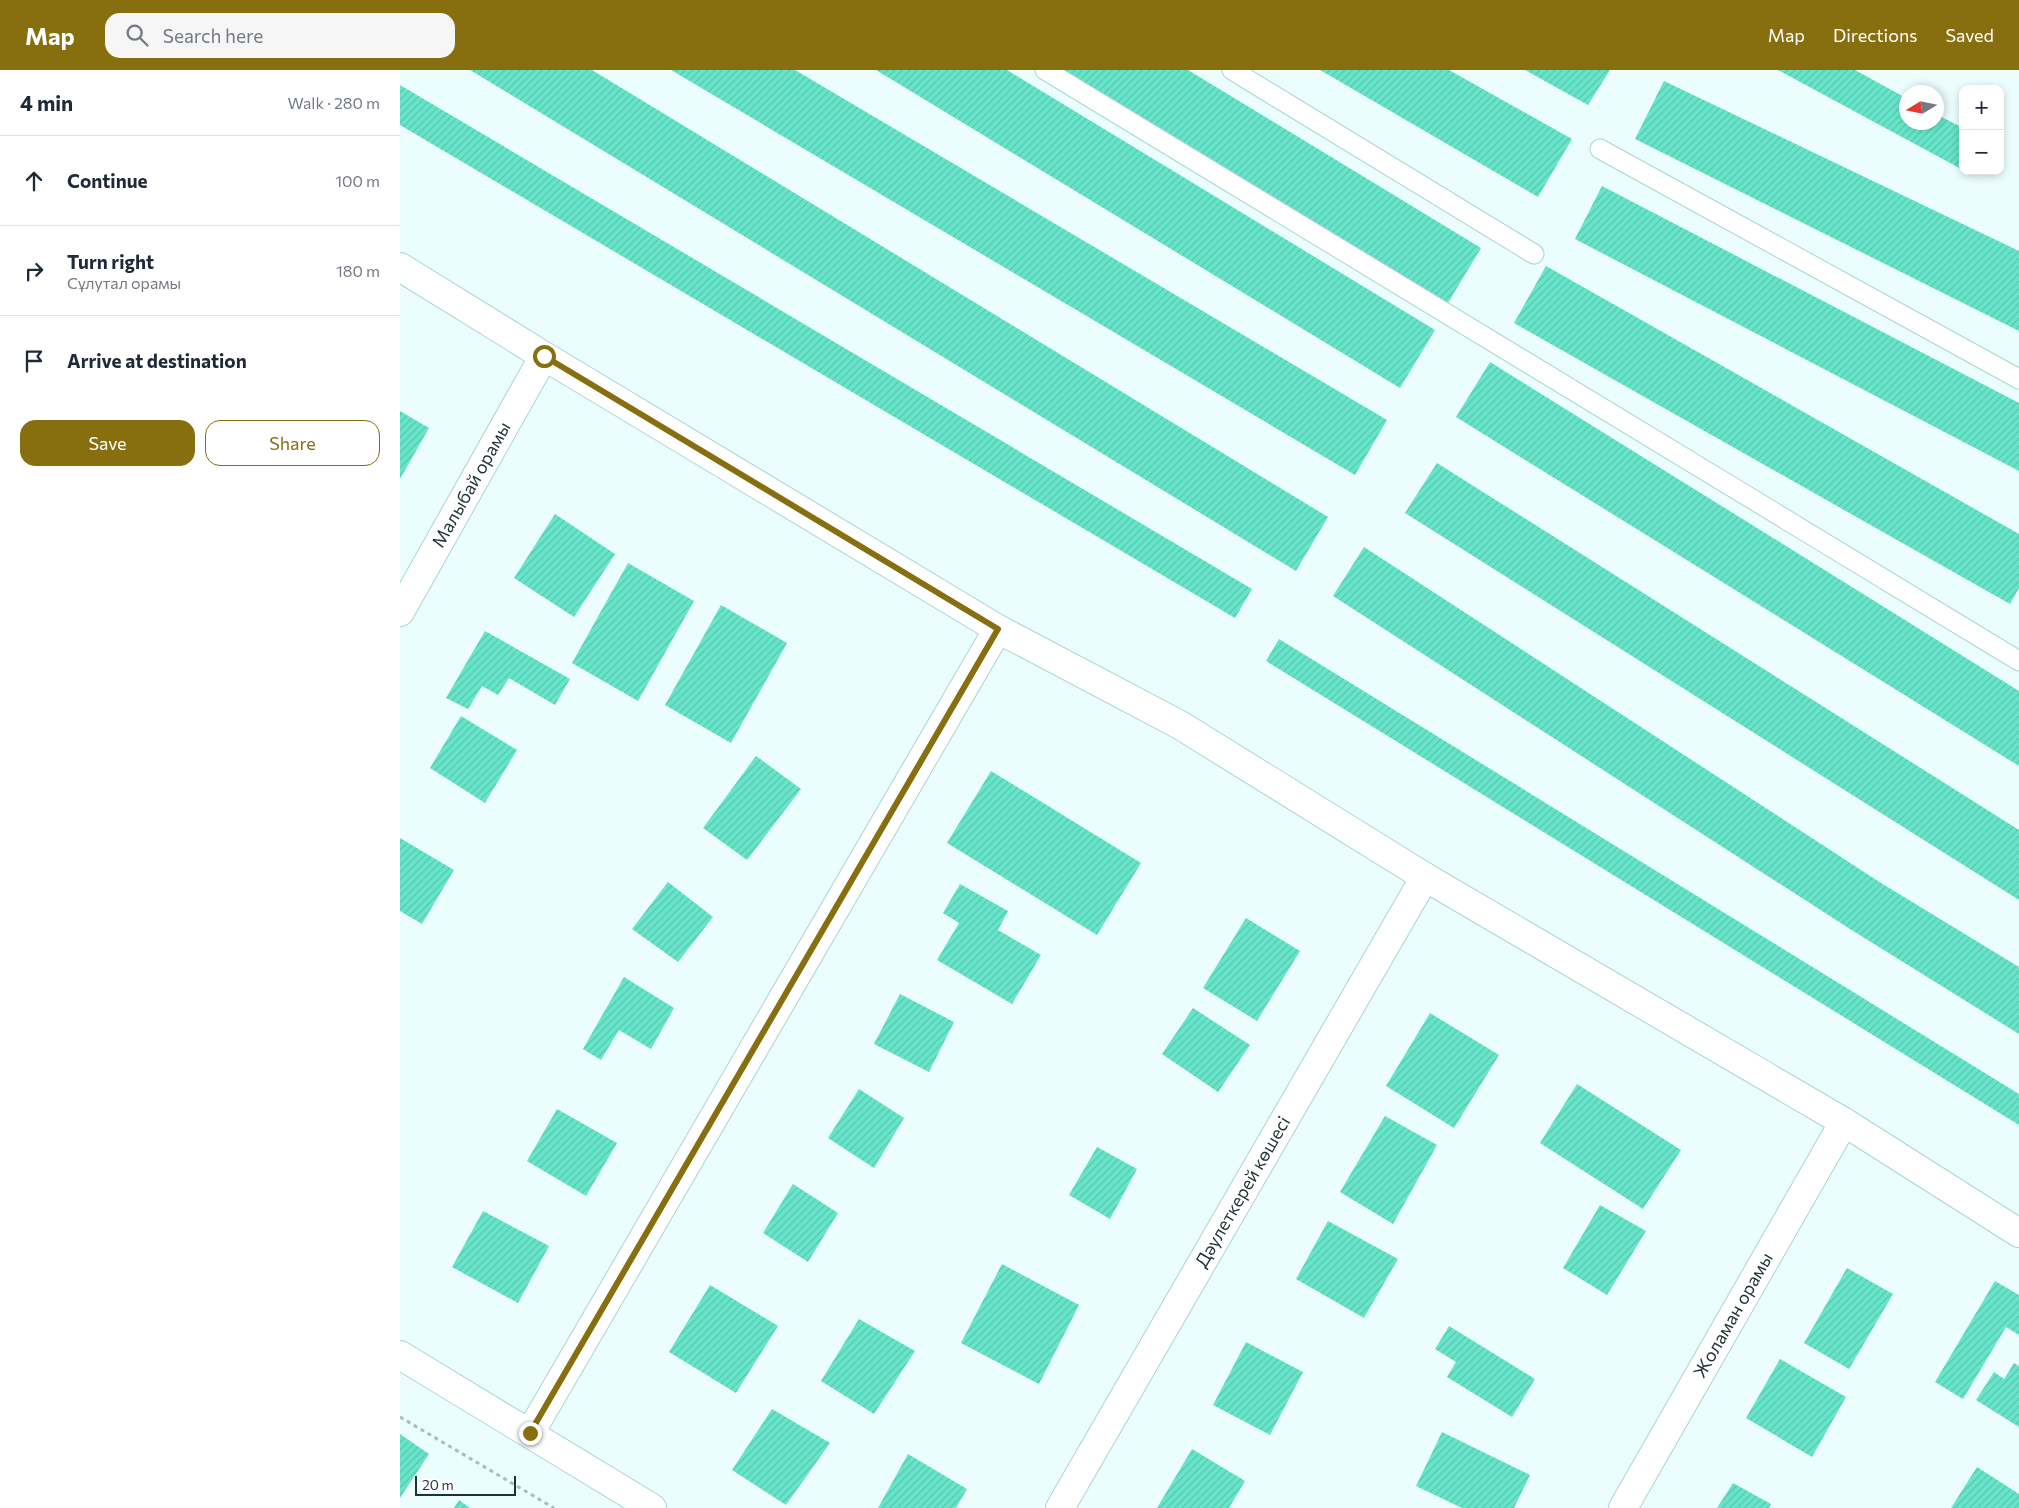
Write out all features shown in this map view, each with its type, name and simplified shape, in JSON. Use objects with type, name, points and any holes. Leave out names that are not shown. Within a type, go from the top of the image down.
[{"type":"street","points":[[400,267],[544,356],[998,629],[1180,725],[1426,877],[1844,1122],[2019,1233]]},
{"type":"street","name":"Малыбай орамы","points":[[400,612],[544,356]]},
{"type":"street","points":[[530,1433],[998,629]]},
{"type":"street","name":"Дәулеткерей көшесі","points":[[1060,1508],[1426,877]]},
{"type":"street","name":"Жоламан орамы","points":[[1623,1508],[1844,1122]]},
{"type":"street","points":[[400,1355],[652,1508]]},
{"type":"lane","points":[[1045,70],[2019,662]]},
{"type":"lane","points":[[1232,70],[1534,254]]},
{"type":"lane","points":[[1600,149],[2019,379]]},
{"type":"path","points":[[400,1417],[554,1508]]},
{"type":"building","points":[[470,70],[592,70],[1328,517],[1296,571]]},
{"type":"building","points":[[671,70],[795,70],[1387,420],[1355,475]]},
{"type":"building","points":[[876,70],[1007,70],[1435,330],[1400,388]]},
{"type":"building","points":[[1064,70],[1188,70],[1481,248],[1448,303]]},
{"type":"building","points":[[1320,70],[1449,70],[1572,139],[1538,197]]},
{"type":"building","points":[[1525,70],[1610,70],[1588,105]]},
{"type":"building","points":[[1778,70],[1855,70],[1899,94],[1899,130],[1944,130],[1944,118],[1959,126],[1959,168]]},
{"type":"building","points":[[1664,81],[2019,251],[2019,331],[1635,139]]},
{"type":"building","points":[[400,85],[1252,589],[1235,618],[400,125]]},
{"type":"building","points":[[1602,186],[2019,403],[2019,471],[1575,239]]},
{"type":"building","points":[[1546,266],[2019,534],[2019,588],[2010,604],[1514,323]]},
{"type":"building","points":[[1490,362],[2019,691],[2019,766],[1456,417]]},
{"type":"building","points":[[400,411],[429,428],[400,479]]},
{"type":"building","points":[[1437,463],[2019,830],[2019,900],[1405,513]]},
{"type":"building","points":[[555,514],[615,554],[574,617],[514,578]]},
{"type":"building","points":[[1364,547],[1881,883],[2019,967],[2019,1034],[1850,929],[1333,596]]},
{"type":"building","points":[[628,563],[694,601],[638,701],[572,663]]},
{"type":"building","points":[[721,605],[787,643],[731,743],[665,705]]},
{"type":"building","points":[[485,631],[570,679],[555,705],[509,678],[498,695],[482,686],[468,709],[446,698]]},
{"type":"building","points":[[1279,639],[2019,1094],[2019,1125],[1266,661]]},
{"type":"building","points":[[461,716],[517,750],[485,803],[430,768]]},
{"type":"building","points":[[756,756],[801,789],[747,860],[703,828]]},
{"type":"building","points":[[991,771],[1141,863],[1097,935],[947,843]]},
{"type":"building","points":[[400,838],[454,870],[422,924],[400,911]]},
{"type":"building","points":[[668,882],[713,917],[678,962],[632,929]]},
{"type":"building","points":[[960,884],[1008,911],[998,930],[1041,955],[1012,1004],[937,960],[959,923],[943,913]]},
{"type":"building","points":[[1246,918],[1300,951],[1257,1021],[1203,988]]},
{"type":"building","points":[[624,977],[674,1008],[651,1049],[619,1030],[601,1060],[583,1049]]},
{"type":"building","points":[[900,994],[954,1022],[929,1072],[874,1044]]},
{"type":"building","points":[[1193,1008],[1250,1045],[1218,1092],[1162,1054]]},
{"type":"building","points":[[1430,1013],[1499,1055],[1454,1128],[1386,1086]]},
{"type":"building","points":[[1577,1084],[1681,1150],[1643,1209],[1540,1143]]},
{"type":"building","points":[[859,1089],[904,1118],[874,1168],[828,1138]]},
{"type":"building","points":[[557,1109],[617,1143],[586,1196],[527,1161]]},
{"type":"building","points":[[1385,1116],[1437,1145],[1393,1224],[1340,1192]]},
{"type":"building","points":[[1097,1147],[1137,1169],[1110,1219],[1069,1195]]},
{"type":"building","points":[[793,1184],[838,1213],[808,1262],[763,1233]]},
{"type":"building","points":[[1600,1205],[1646,1231],[1607,1295],[1563,1268]]},
{"type":"building","points":[[483,1211],[549,1246],[518,1303],[452,1267]]},
{"type":"building","points":[[1328,1221],[1398,1259],[1364,1318],[1296,1279]]},
{"type":"building","points":[[1002,1264],[1079,1305],[1039,1384],[961,1343]]},
{"type":"building","points":[[1847,1268],[1893,1294],[1849,1369],[1804,1343]]},
{"type":"building","points":[[1995,1281],[2019,1295],[2019,1335],[2006,1327],[1963,1399],[1935,1382]]},
{"type":"building","points":[[710,1285],[778,1326],[736,1393],[669,1352]]},
{"type":"building","points":[[859,1319],[915,1351],[874,1414],[821,1381]]},
{"type":"building","points":[[1449,1326],[1535,1379],[1512,1417],[1447,1377],[1456,1362],[1435,1349]]},
{"type":"building","points":[[1246,1342],[1303,1372],[1270,1435],[1213,1405]]},
{"type":"building","points":[[1780,1359],[1846,1397],[1812,1457],[1746,1418]]},
{"type":"building","points":[[2014,1363],[2019,1366],[2019,1427],[1976,1400],[1994,1372],[2004,1379]]},
{"type":"building","points":[[772,1409],[830,1443],[786,1505],[732,1470]]},
{"type":"building","points":[[1442,1432],[1530,1475],[1514,1508],[1462,1508],[1416,1486]]},
{"type":"building","points":[[400,1434],[429,1454],[400,1498]]},
{"type":"building","points":[[1192,1449],[1245,1481],[1229,1508],[1157,1508]]},
{"type":"building","points":[[908,1454],[967,1489],[956,1508],[878,1508]]},
{"type":"building","points":[[1977,1467],[2019,1494],[2019,1508],[1951,1508]]},
{"type":"building","points":[[1733,1483],[1771,1504],[1769,1508],[1717,1508]]},
{"type":"building","points":[[459,1500],[470,1508],[454,1508]]},
{"type":"route","points":[[530,1433],[998,629],[544,356]]}]
